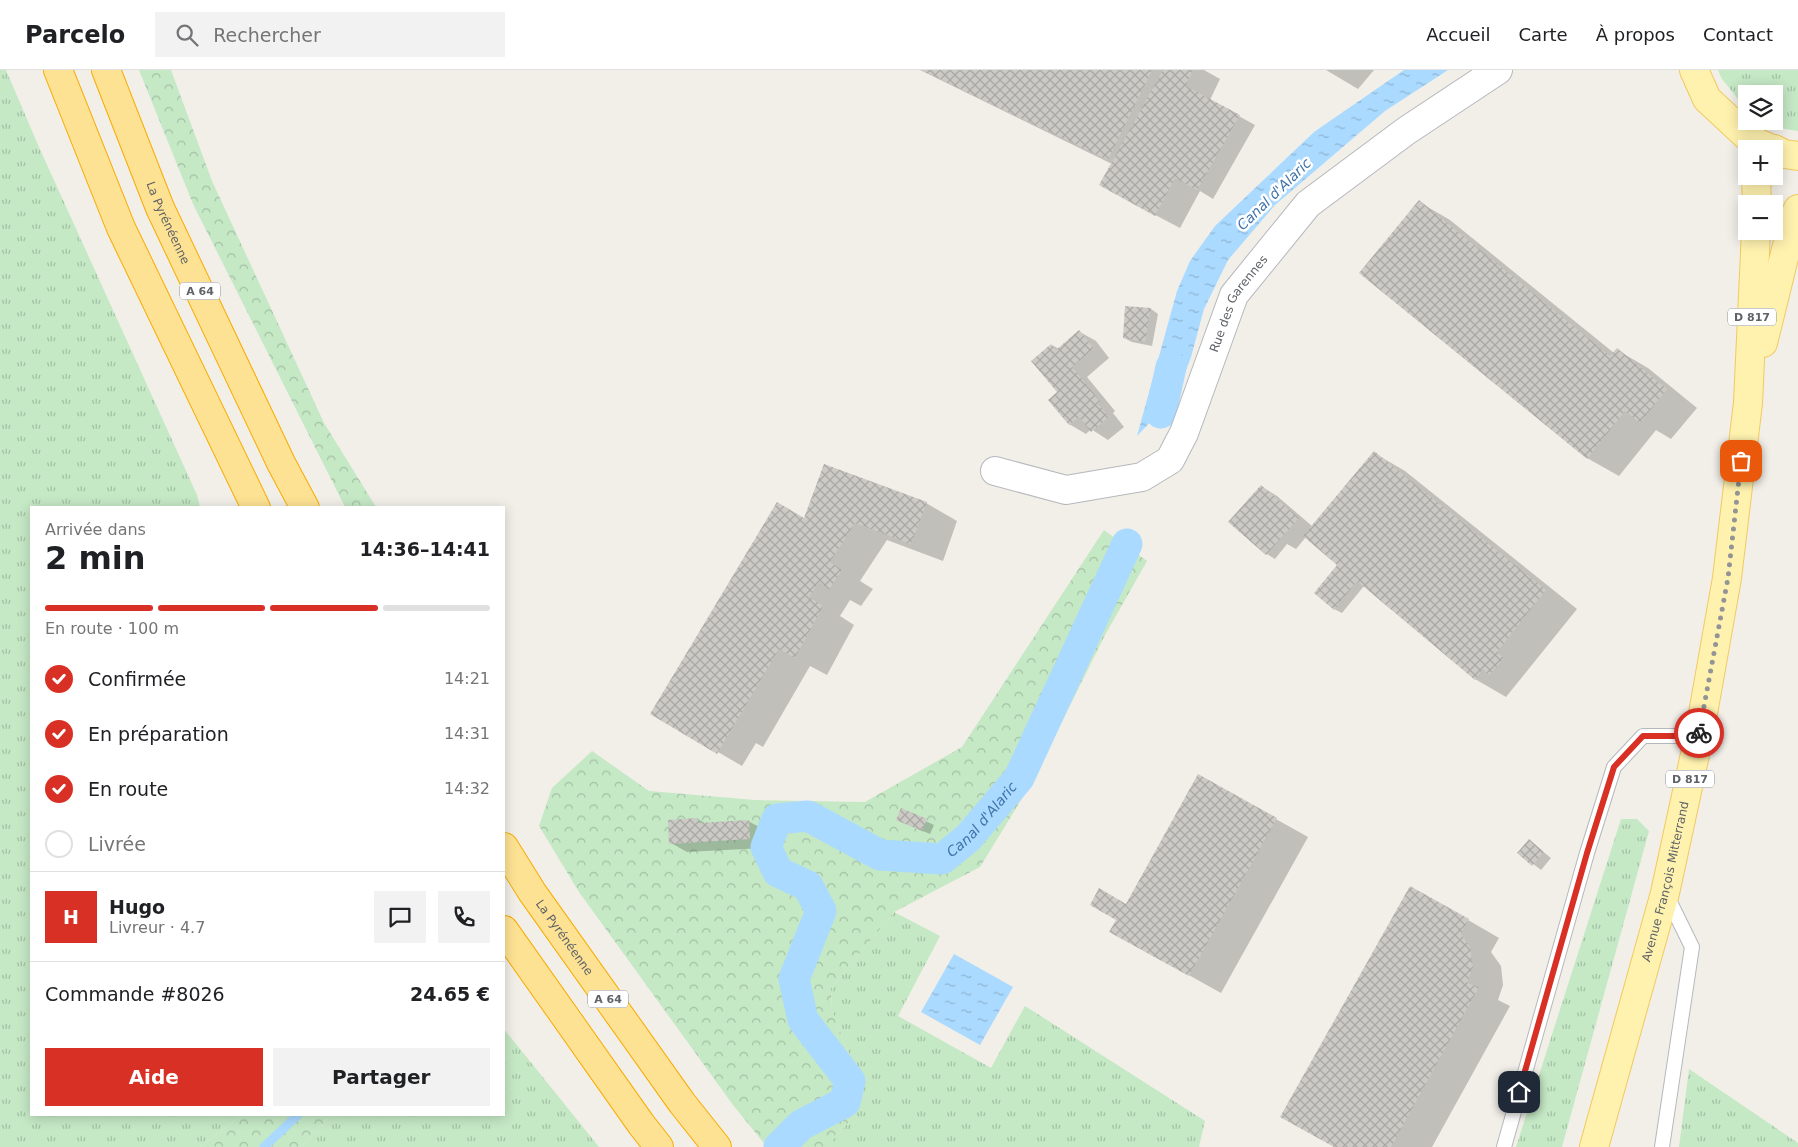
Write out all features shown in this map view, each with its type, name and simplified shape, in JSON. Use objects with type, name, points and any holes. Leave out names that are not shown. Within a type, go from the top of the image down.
[{"type":"highway","points":[[58,70],[121,228],[255,506]]},
{"type":"highway","name":"La Pyrénéenne","points":[[106,70],[160,208],[280,463],[304,506]]},
{"type":"highway","name":"La Pyrénéenne","points":[[505,849],[532,892],[682,1103],[717,1147]]},
{"type":"highway","points":[[505,931],[659,1147]]},
{"type":"main road","points":[[1694,70],[1707,99],[1754,140]]},
{"type":"main road","points":[[1783,154],[1798,156]]},
{"type":"main road","name":"Avenue François Mitterrand","points":[[1748,403],[1794,217],[1798,209]]},
{"type":"main road","name":"Avenue François Mitterrand","points":[[1594,1147],[1665,893],[1699,736],[1728,578],[1748,403],[1756,240]]},
{"type":"street","name":"Rue des Garennes","points":[[996,471],[1066,490],[1142,477],[1170,460],[1184,434],[1234,295],[1308,204],[1406,131],[1498,70]]},
{"type":"lane","points":[[1504,1147],[1587,853],[1614,767],[1643,736],[1699,736]]},
{"type":"lane","points":[[1662,1147],[1692,946],[1665,893]]},
{"type":"green space","points":[[0,70],[6,70],[38,145],[197,495],[200,506],[30,506],[30,1116],[241,1116],[200,1147],[0,1147]]},
{"type":"green space","points":[[139,70],[171,70],[212,181],[324,423],[375,506],[344,506],[193,204]]},
{"type":"green space","points":[[1718,70],[1798,70],[1798,131],[1783,129],[1783,85],[1738,85],[1738,99],[1722,79]]},
{"type":"green space","points":[[1104,530],[1147,561],[1105,635],[1032,782],[980,867],[894,912],[831,988],[832,1011],[858,1077],[855,1115],[832,1141],[830,1147],[767,1147],[733,1105],[579,892],[539,826],[552,788],[592,751],[649,791],[755,800],[865,802],[962,747]]},
{"type":"green space","points":[[1621,819],[1637,819],[1649,831],[1562,1147],[1516,1147]]},
{"type":"green space","points":[[894,912],[940,936],[898,1016],[991,1068],[1025,1006],[1205,1121],[1199,1147],[830,1147],[832,1141],[855,1115],[858,1077],[832,1011],[831,988]]},
{"type":"green space","points":[[505,1030],[599,1147],[300,1147],[330,1116],[505,1116]]},
{"type":"green space","points":[[1689,1069],[1798,1143],[1798,1147],[1679,1147]]},
{"type":"green space","points":[[241,1116],[330,1116],[300,1147],[200,1147]]},
{"type":"water","points":[[1404,70],[1448,70],[1385,111],[1275,205],[1228,260],[1204,309],[1191,357],[1177,394],[1137,436],[1177,291],[1190,261],[1215,226],[1314,132]]},
{"type":"water","points":[[954,954],[1013,987],[980,1045],[921,1012]]},
{"type":"building","points":[[921,70],[1152,70],[1108,160]]},
{"type":"building","points":[[1163,70],[1193,70],[1186,86],[1240,115],[1197,190],[1175,178],[1155,216],[1099,185]]},
{"type":"building","points":[[1419,200],[1610,356],[1617,348],[1667,389],[1640,423],[1625,411],[1587,459],[1359,273]]},
{"type":"building","points":[[1125,306],[1151,308],[1145,342],[1123,338]]},
{"type":"building","points":[[1079,330],[1094,348],[1072,367],[1100,401],[1097,403],[1109,417],[1091,432],[1079,417],[1069,425],[1048,400],[1057,392],[1031,361],[1051,344],[1056,350]]},
{"type":"building","points":[[1374,451],[1546,590],[1497,652],[1504,658],[1489,675],[1483,669],[1475,680],[1357,581],[1334,610],[1314,593],[1337,565],[1303,536]]},
{"type":"building","points":[[824,464],[927,502],[911,544],[855,523],[830,562],[842,570],[829,590],[819,582],[809,597],[823,606],[795,658],[779,649],[717,754],[650,714],[777,502],[804,518]]},
{"type":"building","points":[[1261,485],[1299,518],[1266,555],[1228,522]]},
{"type":"building","points":[[1198,774],[1277,818],[1189,976],[1109,932],[1116,920],[1090,905],[1099,888],[1126,904]]},
{"type":"building","points":[[901,808],[927,819],[922,831],[896,820]]},
{"type":"building","points":[[698,818],[698,823],[749,820],[750,839],[669,844],[668,820]]},
{"type":"building","points":[[1529,839],[1544,852],[1532,866],[1517,853]]},
{"type":"building","points":[[1410,886],[1469,919],[1461,934],[1470,947],[1473,967],[1467,983],[1479,987],[1391,1147],[1334,1147],[1280,1117]]},
{"type":"waterway","name":"Canal d'Alaric","points":[[1161,413],[1171,367]]},
{"type":"waterway","name":"Canal d'Alaric","points":[[779,1147],[801,1125],[845,1102],[850,1081],[803,1020],[794,979],[821,911],[808,886],[778,872],[766,847],[777,819],[808,816],[880,855],[942,859],[968,838],[1019,778],[1127,544]]},
{"type":"waterway","points":[[264,1147],[297,1116]]},
{"type":"way so far","points":[[1699,733],[1728,578],[1741,461]]},
{"type":"route","points":[[1519,1092],[1587,853],[1614,767],[1643,736],[1699,736],[1699,733]]}]
